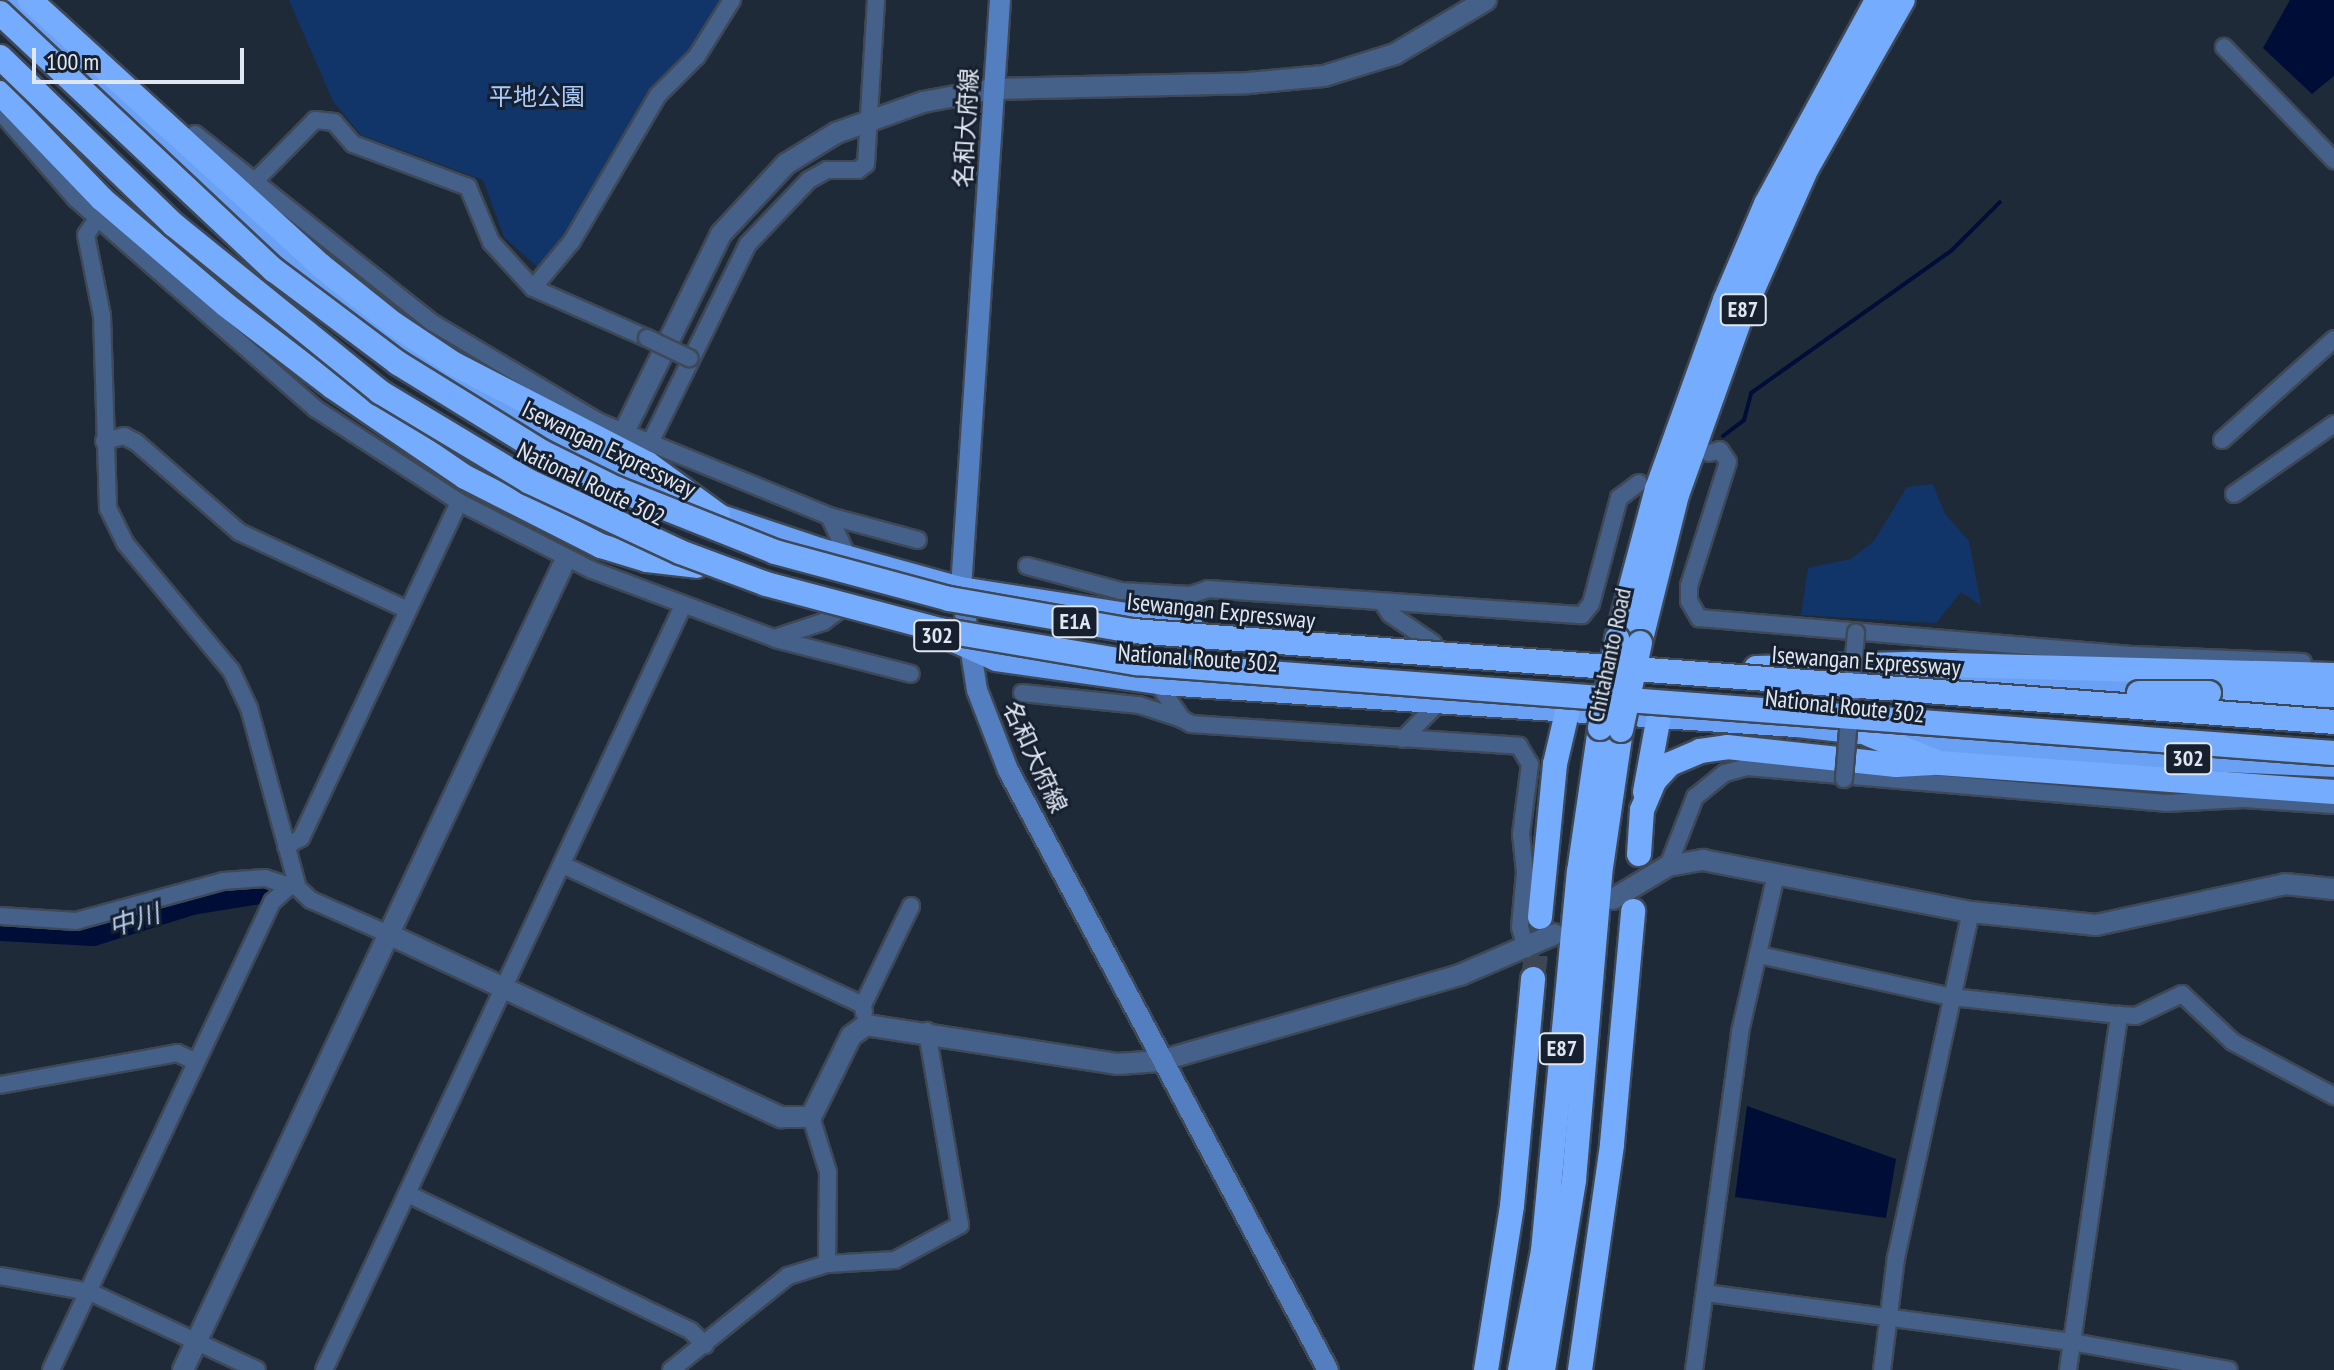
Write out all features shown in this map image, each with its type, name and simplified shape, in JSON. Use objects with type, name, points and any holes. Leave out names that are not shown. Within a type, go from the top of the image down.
[{"type":"highway","name":"National Route 302","points":[[13,0],[157,144],[354,310],[444,377],[534,430],[718,515],[848,557],[961,588],[1166,622],[1579,657],[2334,704]]},
{"type":"highway","points":[[30,0],[369,305],[454,364],[648,464],[718,515]]},
{"type":"highway","name":"Chitahanto Road","points":[[1520,1370],[1543,1251],[1579,872],[1629,641],[1657,489],[1725,300],[1766,204],[1877,0]]},
{"type":"highway","name":"Chitahanto Road","points":[[1629,641],[1741,316],[1807,168],[1903,0]]},
{"type":"highway","name":"Isewangan Expressway","points":[[0,13],[274,270],[398,363],[542,452],[630,495],[775,552],[949,599],[1133,631],[2334,722]]},
{"type":"highway","name":"E1A","points":[[0,57],[174,225],[380,392],[528,481],[680,552],[766,584],[940,630],[1136,663],[2334,753]]},
{"type":"highway","name":"National Route 302","points":[[0,65],[185,239],[374,392],[509,473],[697,566],[838,611],[970,644],[996,660],[1157,683],[1568,708],[2041,753],[2334,768]]},
{"type":"highway","points":[[0,93],[102,199],[226,305],[333,387],[465,477],[601,546],[647,560],[697,566]]},
{"type":"highway","points":[[1548,926],[1555,764],[1579,657]]},
{"type":"highway","points":[[1639,854],[1642,810],[1668,663]]},
{"type":"highway","points":[[1756,668],[1863,664],[2334,675]]},
{"type":"highway","points":[[1884,690],[2334,695]]},
{"type":"highway","name":"Chitahanto Road","points":[[1543,1370],[1574,1180],[1611,729]]},
{"type":"highway","points":[[2027,731],[2334,768]]},
{"type":"highway","points":[[1870,735],[1939,763]]},
{"type":"highway","points":[[1642,810],[1655,780],[1670,764],[1700,751],[1727,747],[1896,765],[1939,763],[2245,782],[2334,792]]},
{"type":"highway","points":[[1580,1370],[1607,1186],[1623,905]]},
{"type":"highway","points":[[1486,1370],[1512,1206],[1533,979]]},
{"type":"main road","name":"名和大府線","points":[[1000,0],[982,325],[961,588],[989,731],[1160,1061],[1328,1370]]},
{"type":"street","points":[[40,0],[253,183],[433,323],[599,422],[829,516],[918,540]]},
{"type":"street","points":[[533,288],[572,241],[658,95],[697,56],[732,0]]},
{"type":"street","points":[[650,443],[735,264],[770,217],[822,172],[858,170],[866,164],[872,117],[876,0]]},
{"type":"street","points":[[628,424],[721,234],[786,164],[872,117],[993,89],[1304,79],[1395,54],[1486,0]]},
{"type":"street","points":[[2224,47],[2334,160]]},
{"type":"street","points":[[0,111],[56,179],[97,219],[316,409],[459,502],[592,570],[682,608],[774,638],[911,674]]},
{"type":"street","points":[[253,183],[315,120],[334,122],[353,144],[468,187],[491,242],[533,288],[689,358]]},
{"type":"street","points":[[97,219],[86,235],[102,316],[108,508],[125,543],[231,670],[249,708],[286,846],[291,883]]},
{"type":"street","points":[[2222,440],[2334,339]]},
{"type":"street","points":[[2234,494],[2334,424]]},
{"type":"street","points":[[104,441],[124,436],[136,442],[239,532],[408,610]]},
{"type":"street","points":[[1709,453],[1720,450],[1728,462],[1689,586],[1689,601],[1699,618],[2134,655],[2303,662]]},
{"type":"street","points":[[1027,566],[1121,591],[1190,595],[1208,589],[1582,615],[1591,604],[1619,498],[1639,483]]},
{"type":"street","points":[[286,846],[301,838],[459,502]]},
{"type":"street","points":[[829,516],[848,557]]},
{"type":"street","points":[[183,1370],[562,567]]},
{"type":"street","points":[[1166,622],[1190,595]]},
{"type":"street","points":[[1382,602],[1390,614],[1433,643]]},
{"type":"street","points":[[324,1370],[682,608]]},
{"type":"street","points":[[774,638],[823,622],[838,611]]},
{"type":"street","points":[[1844,779],[1856,632]]},
{"type":"street","points":[[1157,683],[1182,719]]},
{"type":"street","points":[[1022,693],[1139,705],[1182,719],[1519,746],[1525,751],[1530,777],[1521,834],[1525,873],[1520,927],[1526,949]]},
{"type":"street","points":[[1403,739],[1441,700]]},
{"type":"street","points":[[1623,905],[1668,866],[1695,797],[1725,773],[1765,766],[1844,779],[2165,803],[2244,799],[2334,805]]},
{"type":"street","points":[[1668,866],[1703,860],[1971,912],[2096,925],[2285,884],[2334,889]]},
{"type":"street","points":[[563,865],[865,1015],[927,1031],[1118,1064],[1160,1061],[1460,975],[1526,949],[1548,926]]},
{"type":"street","points":[[1694,1370],[1740,1032],[1776,875]]},
{"type":"street","points":[[0,916],[76,921],[223,881],[265,878],[291,883],[311,900],[781,1117],[811,1117]]},
{"type":"street","points":[[51,1370],[272,902],[291,883]]},
{"type":"street","points":[[827,1264],[828,1172],[811,1117],[851,1036],[865,1015],[911,906]]},
{"type":"street","points":[[1882,1370],[1896,1258],[1971,912]]},
{"type":"street","points":[[1759,955],[1952,997],[2119,1015],[2136,1016],[2182,994],[2233,1042],[2334,1096]]},
{"type":"street","points":[[2068,1370],[2119,1015]]},
{"type":"street","points":[[671,1370],[705,1345],[766,1290],[788,1276],[827,1264],[895,1260],[960,1225],[927,1031]]},
{"type":"street","points":[[0,1085],[177,1053],[196,1062]]},
{"type":"street","points":[[408,1194],[691,1331],[705,1345]]},
{"type":"street","points":[[0,1276],[90,1292],[257,1370]]},
{"type":"street","points":[[1705,1293],[2072,1342],[2229,1370]]},
{"type":"green space","name":"平地公園","points":[[289,0],[724,0],[686,55],[653,84],[609,168],[541,270],[504,237],[483,180],[361,135],[333,101]]},
{"type":"green space","points":[[1933,484],[1945,514],[1969,541],[1981,605],[1961,592],[1936,623],[1801,615],[1808,568],[1851,559],[1874,541],[1907,487]]},
{"type":"shaded area","points":[[2290,0],[2334,0],[2334,76],[2312,94],[2263,48]]},
{"type":"shaded area","points":[[1747,1106],[1896,1159],[1886,1218],[1735,1197]]},
{"type":"waterway","points":[[1723,436],[1744,420],[1751,393],[1951,251],[2000,202]]},
{"type":"waterway","name":"中川","points":[[0,928],[93,933],[192,902],[266,890]]},
{"type":"tunnel","points":[[562,567],[608,468]]},
{"type":"tunnel","points":[[1533,979],[1540,922]]}]
